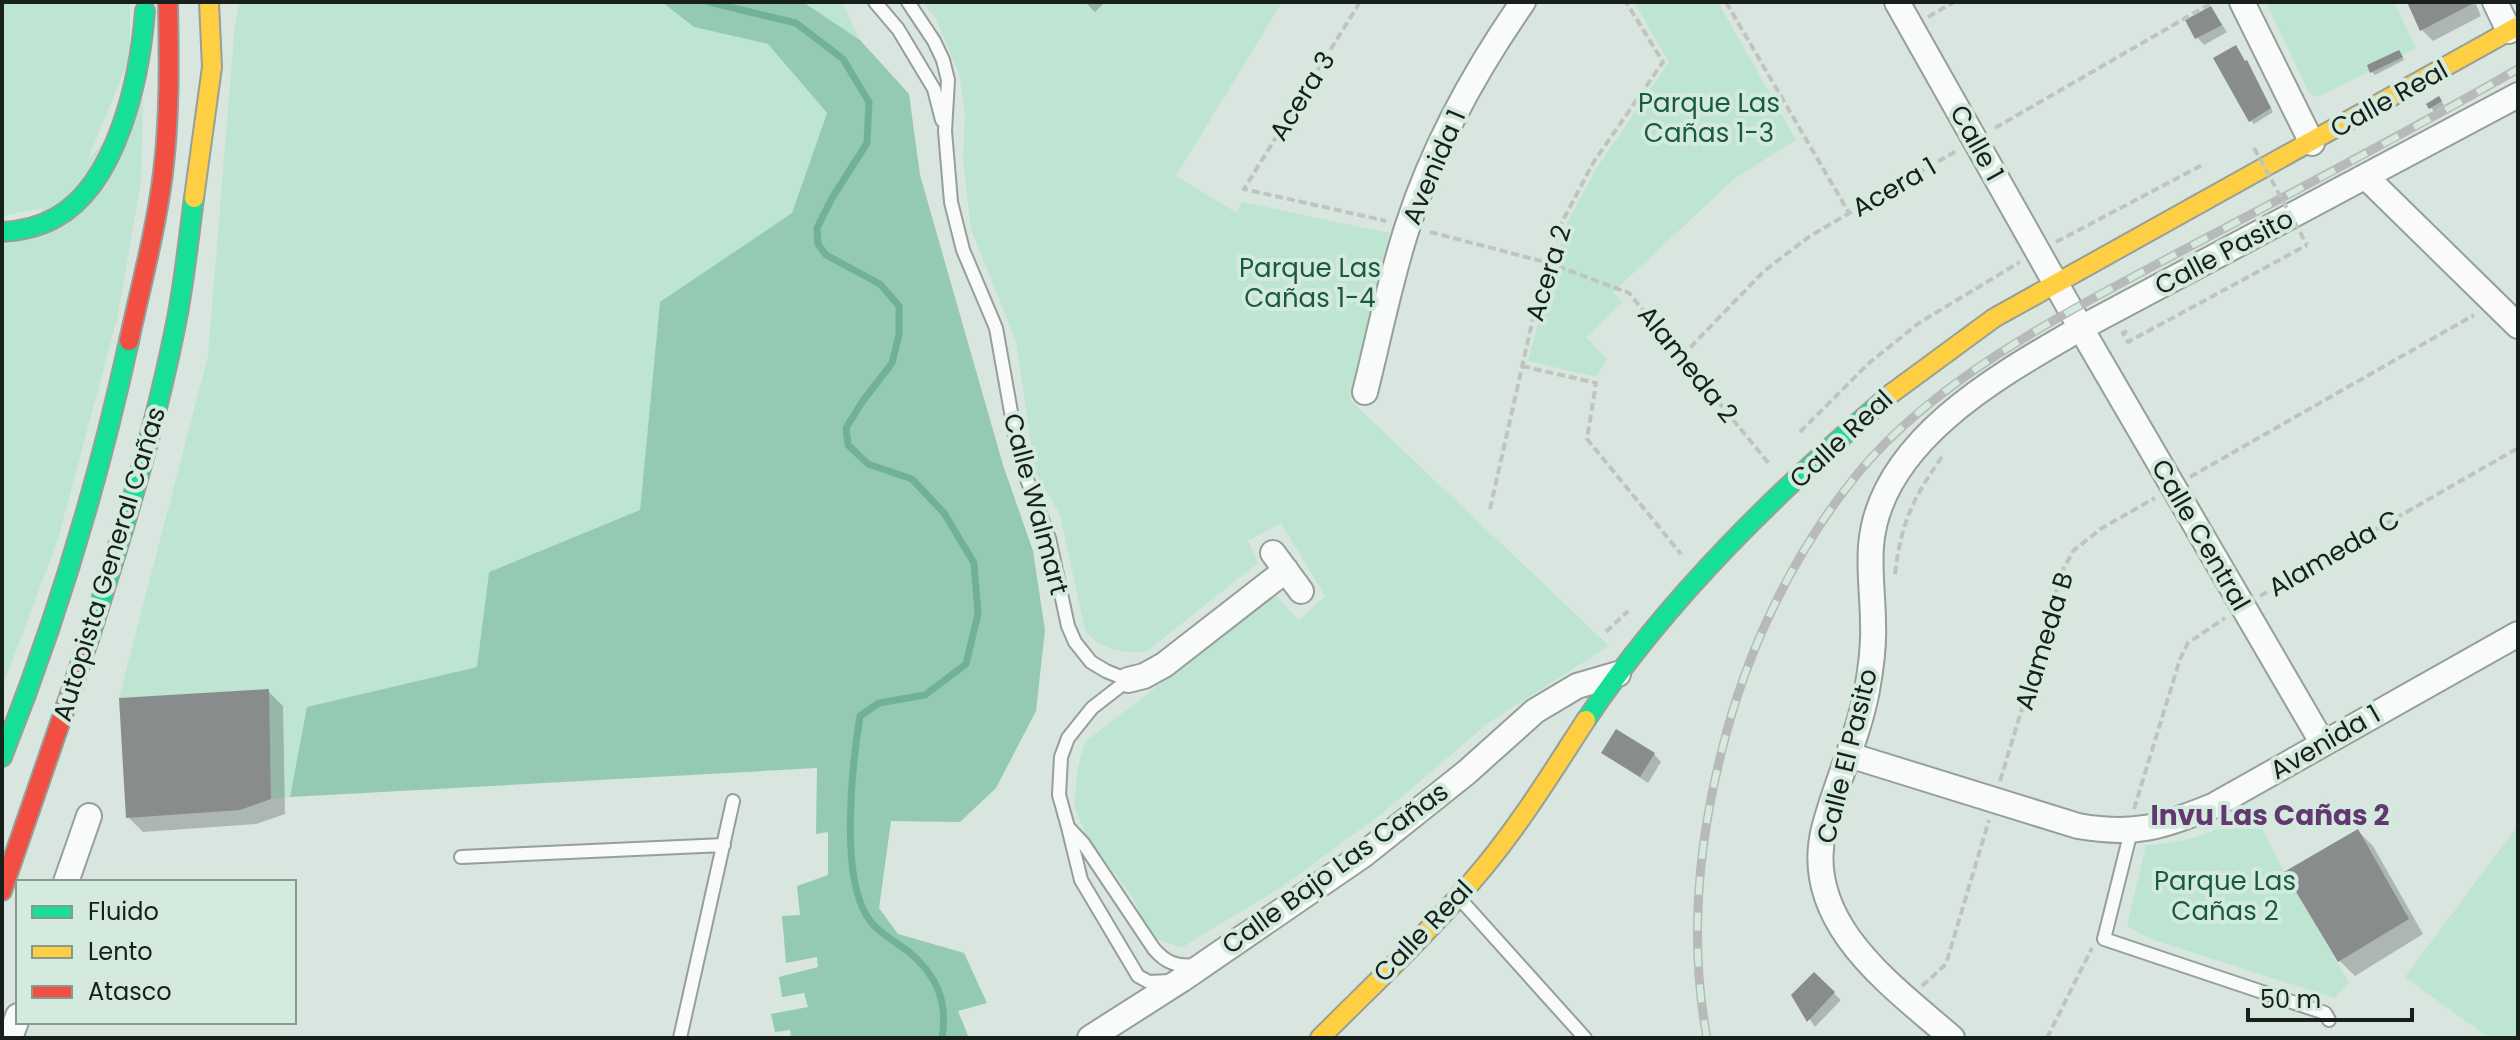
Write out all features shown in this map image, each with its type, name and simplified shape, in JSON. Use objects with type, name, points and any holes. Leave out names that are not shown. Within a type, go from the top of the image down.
[{"type":"main road","name":"Autopista General Cañas","points":[[2,757],[79,543],[108,440],[163,173],[169,82],[168,2]]},
{"type":"main road","points":[[186,2],[188,230]]},
{"type":"main road","points":[[209,2],[212,67]]},
{"type":"main road","points":[[188,230],[222,2]]},
{"type":"main road","name":"Autopista General Cañas","points":[[145,7],[152,130],[153,230]]},
{"type":"main road","points":[[2,232],[54,220],[85,192],[114,141],[132,97],[145,7]]},
{"type":"main road","name":"Calle Real","points":[[1320,1038],[1458,897],[1506,840],[1618,674],[1659,621],[1782,493],[1853,425],[1950,346],[2056,283],[2514,28]]},
{"type":"main road","name":"Autopista General Cañas","points":[[2,891],[72,692],[121,537],[158,402],[178,312],[188,230]]},
{"type":"street","name":"Avenida 1","points":[[1365,392],[1408,226],[1460,104],[1491,49],[1523,2]]},
{"type":"street","name":"Calle 1","points":[[1897,2],[2081,328]]},
{"type":"street","points":[[2242,2],[2312,143]]},
{"type":"street","points":[[2495,2],[2514,28]]},
{"type":"street","points":[[2518,95],[2366,177],[2518,326]]},
{"type":"street","name":"Calle Pasito","points":[[2081,328],[2366,177]]},
{"type":"street","name":"Calle Central","points":[[2081,328],[2322,742]]},
{"type":"street","name":"Calle El Pasito","points":[[1952,1038],[1873,967],[1844,934],[1827,900],[1820,864],[1823,831],[1849,755],[1866,694],[1872,658],[1871,543],[1877,516],[1889,486],[1911,454],[1942,421],[1983,388],[2081,328]]},
{"type":"street","points":[[1128,680],[1144,676],[1164,665],[1280,562],[1301,591]]},
{"type":"street","name":"Avenida 1","points":[[1849,755],[2078,826],[2131,831],[2165,825],[2213,806],[2518,634]]},
{"type":"street","name":"Calle Bajo Las Cañas","points":[[1090,1038],[1363,855],[1467,772],[1535,711],[1577,686],[1618,674]]},
{"type":"street","points":[[67,880],[89,816]]},
{"type":"lane","name":"Calle Walmart","points":[[875,2],[898,29],[934,89],[945,131]]},
{"type":"lane","name":"Calle Walmart","points":[[908,2],[943,60],[948,80],[945,131],[947,178],[956,224],[971,270],[996,328],[1022,466],[1049,538],[1068,626],[1075,642],[1091,662],[1128,680]]},
{"type":"lane","points":[[1128,680],[1092,708],[1068,738],[1061,757],[1059,795],[1081,880],[1138,976],[1156,983],[1191,972]]},
{"type":"lane","points":[[680,1038],[733,801]]},
{"type":"lane","points":[[1068,827],[1083,843],[1158,954],[1191,972]]},
{"type":"lane","points":[[2131,831],[2104,939],[2325,1013],[2329,1020]]},
{"type":"lane","points":[[461,857],[724,845]]},
{"type":"lane","points":[[1458,897],[1585,1038]]},
{"type":"path","name":"Acera 3","points":[[1244,189],[1360,2]]},
{"type":"path","name":"Acera 2","points":[[1490,509],[1522,366],[1561,224],[1593,163],[1663,62],[1626,2]]},
{"type":"path","points":[[1726,2],[1849,213]]},
{"type":"path","name":"Acera 1","points":[[1682,356],[1764,271],[1810,236],[2213,2]]},
{"type":"path","points":[[2137,326],[2123,333],[2128,342],[2307,245],[2254,148]]},
{"type":"path","name":"Alameda 2","points":[[1244,189],[1408,226],[1549,263],[1629,293],[1770,466]]},
{"type":"path","name":"Alameda B","points":[[1907,999],[1946,964],[2060,575],[2074,550],[2102,528],[2494,303]]},
{"type":"path","points":[[1522,366],[1596,383],[1587,439],[1682,555]]},
{"type":"path","points":[[1895,575],[1904,526],[1918,491],[1949,447]]},
{"type":"path","name":"Alameda C","points":[[2131,831],[2136,798],[2180,659],[2188,643],[2241,607],[2518,448]]},
{"type":"path","points":[[2047,1038],[2090,951],[2104,939]]},
{"type":"green space","points":[[2,2],[130,2],[130,57],[87,161],[47,207],[2,216]]},
{"type":"green space","points":[[240,2],[662,2],[694,27],[768,44],[827,113],[792,213],[660,303],[640,510],[489,572],[477,667],[308,707],[290,797],[271,799],[269,689],[119,698],[208,356],[235,24]]},
{"type":"green space","points":[[662,2],[803,2],[860,40],[909,94],[920,175],[1003,465],[1033,551],[1045,630],[1036,711],[996,788],[960,822],[891,821],[879,908],[898,934],[964,953],[987,1003],[958,1011],[969,1038],[791,1038],[790,1030],[775,1032],[771,1014],[808,1007],[804,993],[782,997],[779,977],[818,967],[817,957],[786,963],[782,916],[800,915],[797,886],[828,875],[828,832],[816,834],[817,768],[290,797],[307,707],[477,667],[489,572],[640,510],[660,302],[792,213],[827,113],[768,44],[694,27]]},
{"type":"green space","points":[[803,2],[842,2],[860,40]]},
{"type":"green space","name":"Parque Las Cañas 1-4","points":[[922,2],[1282,2],[1176,176],[1237,213],[1242,202],[1389,233],[1350,400],[1609,646],[1488,723],[1384,812],[1280,888],[1181,948],[1150,936],[1132,896],[1086,836],[1074,804],[1078,767],[1085,742],[1276,595],[1299,621],[1325,596],[1281,523],[1248,541],[1258,563],[1146,652],[1112,649],[1097,642],[1085,630],[1060,515],[1035,471],[1016,341],[971,229],[963,159],[965,113],[959,73],[935,17]]},
{"type":"green space","name":"Parque Las Cañas 1-3","points":[[1634,2],[1718,2],[1796,140],[1735,178],[1613,292],[1622,303],[1586,337],[1607,359],[1596,377],[1528,361],[1565,227],[1596,169],[1669,62]]},
{"type":"green space","points":[[2266,2],[2394,2],[2416,48],[2318,97],[2309,93]]},
{"type":"green space","points":[[143,99],[141,181],[118,315],[58,539],[2,688],[2,244],[11,244]]},
{"type":"green space","name":"Parque Las Cañas 2","points":[[2253,810],[2284,872],[2349,983],[2335,998],[2151,939],[2127,926],[2146,845],[2202,835]]},
{"type":"green space","points":[[2518,826],[2518,1038],[2489,1038],[2405,977]]},
{"type":"building","points":[[2407,2],[2470,2],[2472,4],[2420,31]]},
{"type":"building","points":[[2211,6],[2222,25],[2195,39],[2185,20]]},
{"type":"building","points":[[2236,45],[2271,108],[2249,122],[2213,58]]},
{"type":"building","points":[[2399,50],[2403,57],[2370,73],[2367,65]]},
{"type":"building","points":[[2439,96],[2442,101],[2429,109],[2426,104]]},
{"type":"building","points":[[269,689],[271,799],[240,810],[126,818],[119,698]]},
{"type":"building","points":[[1616,729],[1655,753],[1640,777],[1601,753]]},
{"type":"building","points":[[2358,829],[2409,919],[2338,962],[2284,872]]},
{"type":"building","points":[[1814,972],[1835,992],[1807,1022],[1791,995]]},
{"type":"waterway","points":[[709,2],[796,23],[843,59],[869,102],[867,143],[817,228],[818,244],[826,255],[880,284],[899,306],[899,335],[892,363],[846,428],[848,445],[868,464],[912,479],[944,513],[974,563],[978,614],[966,664],[925,695],[879,703],[860,716],[850,819],[853,874],[859,897],[875,927],[919,961],[933,980],[942,1001],[942,1038]]},
{"type":"railway","points":[[1707,1038],[1698,966],[1699,893],[1707,821],[1722,750],[1744,676],[1775,604],[1814,535],[1859,472],[1892,436],[1929,404],[1970,373],[2057,318],[2518,69]]},
{"type":"traffic: fast","points":[[2,232],[29,228],[55,218],[77,202],[95,180],[110,155],[131,96],[145,11]]},
{"type":"traffic: fast","points":[[89,639],[127,518],[160,396],[180,299],[194,198]]},
{"type":"traffic: fast","points":[[2,757],[74,552],[104,447],[129,341]]},
{"type":"traffic: fast","points":[[1586,720],[1653,630],[1728,546],[1809,467],[1892,393]]},
{"type":"traffic: slow","points":[[194,198],[212,67],[209,2]]},
{"type":"traffic: slow","points":[[1892,393],[1994,318],[2518,26]]},
{"type":"traffic: slow","points":[[1320,1038],[1466,889],[1525,813],[1586,720]]},
{"type":"traffic: jam","points":[[129,341],[163,173],[168,109],[168,2]]},
{"type":"traffic: jam","points":[[2,891],[89,639]]},
{"type":"district","name":"Invu Las Cañas 2","points":[[2270,815]]}]
